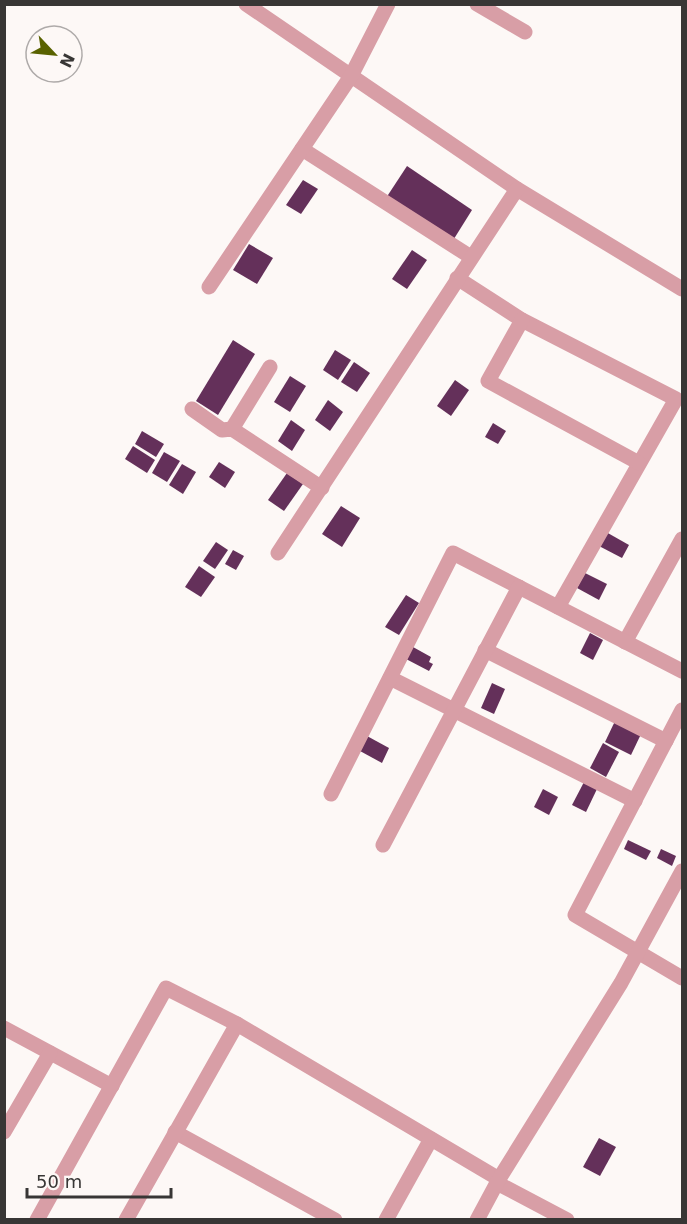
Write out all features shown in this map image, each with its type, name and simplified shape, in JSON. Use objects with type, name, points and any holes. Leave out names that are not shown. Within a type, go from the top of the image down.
[{"type":"street","points":[[246,4],[517,189],[682,289]]},
{"type":"street","points":[[209,287],[351,76],[388,4]]},
{"type":"street","points":[[477,4],[525,32]]},
{"type":"street","points":[[302,149],[471,257]]},
{"type":"street","points":[[278,553],[517,189]]},
{"type":"street","points":[[457,279],[522,320],[680,397],[639,463],[558,607]]},
{"type":"street","points":[[522,320],[488,381],[639,463]]},
{"type":"street","points":[[232,429],[270,367]]},
{"type":"street","points":[[192,410],[222,430],[232,429],[322,488]]},
{"type":"street","points":[[625,642],[682,539]]},
{"type":"street","points":[[331,794],[453,553],[682,671]]},
{"type":"street","points":[[384,845],[519,587]]},
{"type":"street","points":[[485,650],[666,741]]},
{"type":"street","points":[[390,678],[635,801]]},
{"type":"street","points":[[682,710],[575,915],[638,953],[682,975]]},
{"type":"street","points":[[477,1220],[498,1181],[615,993],[682,871]]},
{"type":"street","points":[[37,1220],[166,988],[237,1024],[567,1220]]},
{"type":"street","points":[[126,1220],[237,1024]]},
{"type":"street","points":[[4,1028],[112,1086]]},
{"type":"street","points":[[4,1132],[50,1053]]},
{"type":"street","points":[[175,1132],[335,1220]]},
{"type":"street","points":[[387,1220],[431,1139]]},
{"type":"building","points":[[407,166],[472,210],[452,242],[386,198]]},
{"type":"building","points":[[303,180],[318,189],[301,214],[286,205]]},
{"type":"building","points":[[249,244],[273,258],[257,284],[233,270]]},
{"type":"building","points":[[412,250],[427,260],[407,289],[392,279]]},
{"type":"building","points":[[233,340],[255,354],[218,415],[196,401]]},
{"type":"building","points":[[335,350],[351,360],[338,380],[323,370]]},
{"type":"building","points":[[354,362],[370,373],[357,392],[341,382]]},
{"type":"building","points":[[290,376],[306,386],[290,412],[274,402]]},
{"type":"building","points":[[455,380],[469,390],[451,416],[437,406]]},
{"type":"building","points":[[328,400],[343,412],[330,431],[315,420]]},
{"type":"building","points":[[291,420],[305,430],[292,451],[278,441]]},
{"type":"building","points":[[493,423],[506,431],[498,444],[485,437]]},
{"type":"building","points":[[142,431],[164,444],[156,457],[135,444]]},
{"type":"building","points":[[133,446],[155,460],[147,473],[125,459]]},
{"type":"building","points":[[164,452],[180,461],[167,482],[152,473]]},
{"type":"building","points":[[219,462],[235,472],[225,488],[209,477]]},
{"type":"building","points":[[182,464],[196,472],[183,494],[169,485]]},
{"type":"building","points":[[287,473],[303,484],[284,511],[268,500]]},
{"type":"building","points":[[341,506],[360,518],[342,547],[322,534]]},
{"type":"building","points":[[606,532],[629,545],[622,558],[599,546]]},
{"type":"building","points":[[216,542],[228,550],[215,569],[203,561]]},
{"type":"building","points":[[233,550],[244,556],[236,570],[225,564]]},
{"type":"building","points":[[199,566],[215,577],[201,597],[185,587]]},
{"type":"building","points":[[585,573],[607,584],[599,600],[577,588]]},
{"type":"building","points":[[406,595],[419,603],[399,635],[385,627]]},
{"type":"building","points":[[590,633],[603,640],[593,660],[580,653]]},
{"type":"building","points":[[413,647],[431,657],[429,662],[433,664],[429,671],[406,659]]},
{"type":"building","points":[[492,683],[505,689],[494,714],[481,708]]},
{"type":"building","points":[[616,719],[642,732],[631,755],[605,742]]},
{"type":"building","points":[[367,736],[389,748],[382,763],[360,751]]},
{"type":"building","points":[[603,743],[619,752],[606,777],[590,768]]},
{"type":"building","points":[[584,782],[597,789],[586,812],[572,805]]},
{"type":"building","points":[[543,789],[558,797],[549,815],[534,807]]},
{"type":"building","points":[[628,840],[651,851],[646,860],[624,849]]},
{"type":"building","points":[[661,849],[676,856],[672,866],[657,858]]},
{"type":"building","points":[[599,1138],[616,1147],[600,1176],[583,1167]]}]
